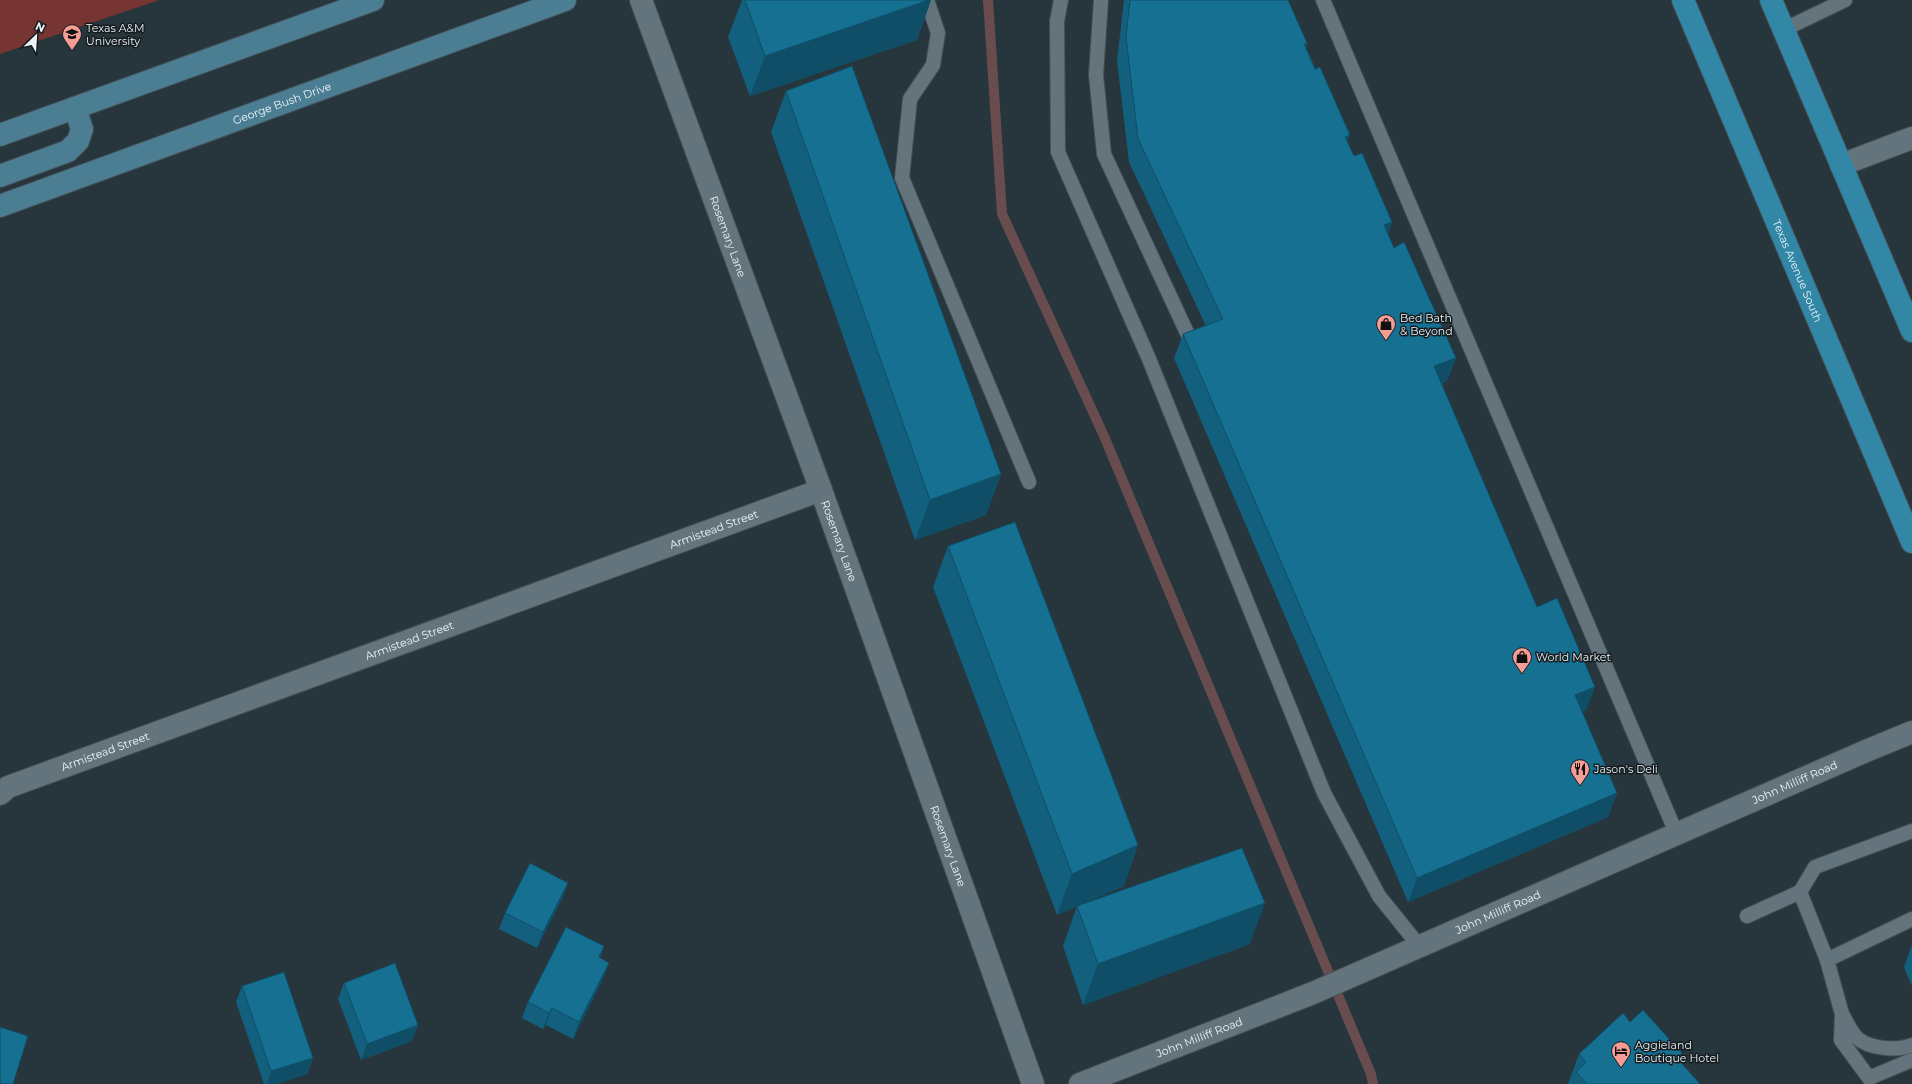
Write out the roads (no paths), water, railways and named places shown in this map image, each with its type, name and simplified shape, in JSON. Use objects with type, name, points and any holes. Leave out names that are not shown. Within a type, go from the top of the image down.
[{"type":"main road","points":[[0,135],[373,0]]},
{"type":"main road","name":"George Bush Drive","points":[[0,206],[565,0]]},
{"type":"main road","name":"Texas Avenue South","points":[[1683,0],[1912,542]]},
{"type":"main road","points":[[1771,0],[1912,331]]},
{"type":"main road","points":[[0,176],[68,151],[78,141],[82,129],[75,108]]},
{"type":"street","name":"Rosemary Lane","points":[[641,0],[821,490],[1033,1084]]},
{"type":"street","points":[[1841,165],[1912,138]]},
{"type":"street","name":"Armistead Street","points":[[0,794],[8,787],[821,490]]},
{"type":"street","name":"John Milliff Road","points":[[1080,1084],[1313,993],[1912,732]]},
{"type":"lane","points":[[927,0],[938,33],[933,65],[910,99],[902,178],[1029,482]]},
{"type":"lane","points":[[1061,0],[1057,21],[1058,152],[1149,359],[1324,793],[1379,896],[1420,947]]},
{"type":"lane","points":[[1101,0],[1096,75],[1104,154],[1194,349],[1206,360]]},
{"type":"lane","points":[[1323,0],[1677,835]]},
{"type":"lane","points":[[1783,30],[1845,0]]},
{"type":"lane","points":[[1747,916],[1800,892],[1815,867],[1912,831]]},
{"type":"lane","points":[[1800,892],[1827,960],[1842,1014],[1857,1038],[1875,1046],[1893,1049],[1912,1045]]},
{"type":"lane","points":[[1827,960],[1912,919]]},
{"type":"lane","points":[[1842,1014],[1841,1040],[1869,1078],[1912,1060]]},
{"type":"waterway","points":[[988,0],[1002,214],[1104,436],[1371,1074],[1373,1084]]},
{"type":"place","name":"Texas A&M University","points":[[72,51]]},
{"type":"place","name":"Bed Bath & Beyond","points":[[1386,341]]},
{"type":"place","name":"World Market","points":[[1522,674]]},
{"type":"place","name":"Jason's Deli","points":[[1580,786]]},
{"type":"place","name":"Aggieland Boutique Hotel","points":[[1621,1068]]}]
